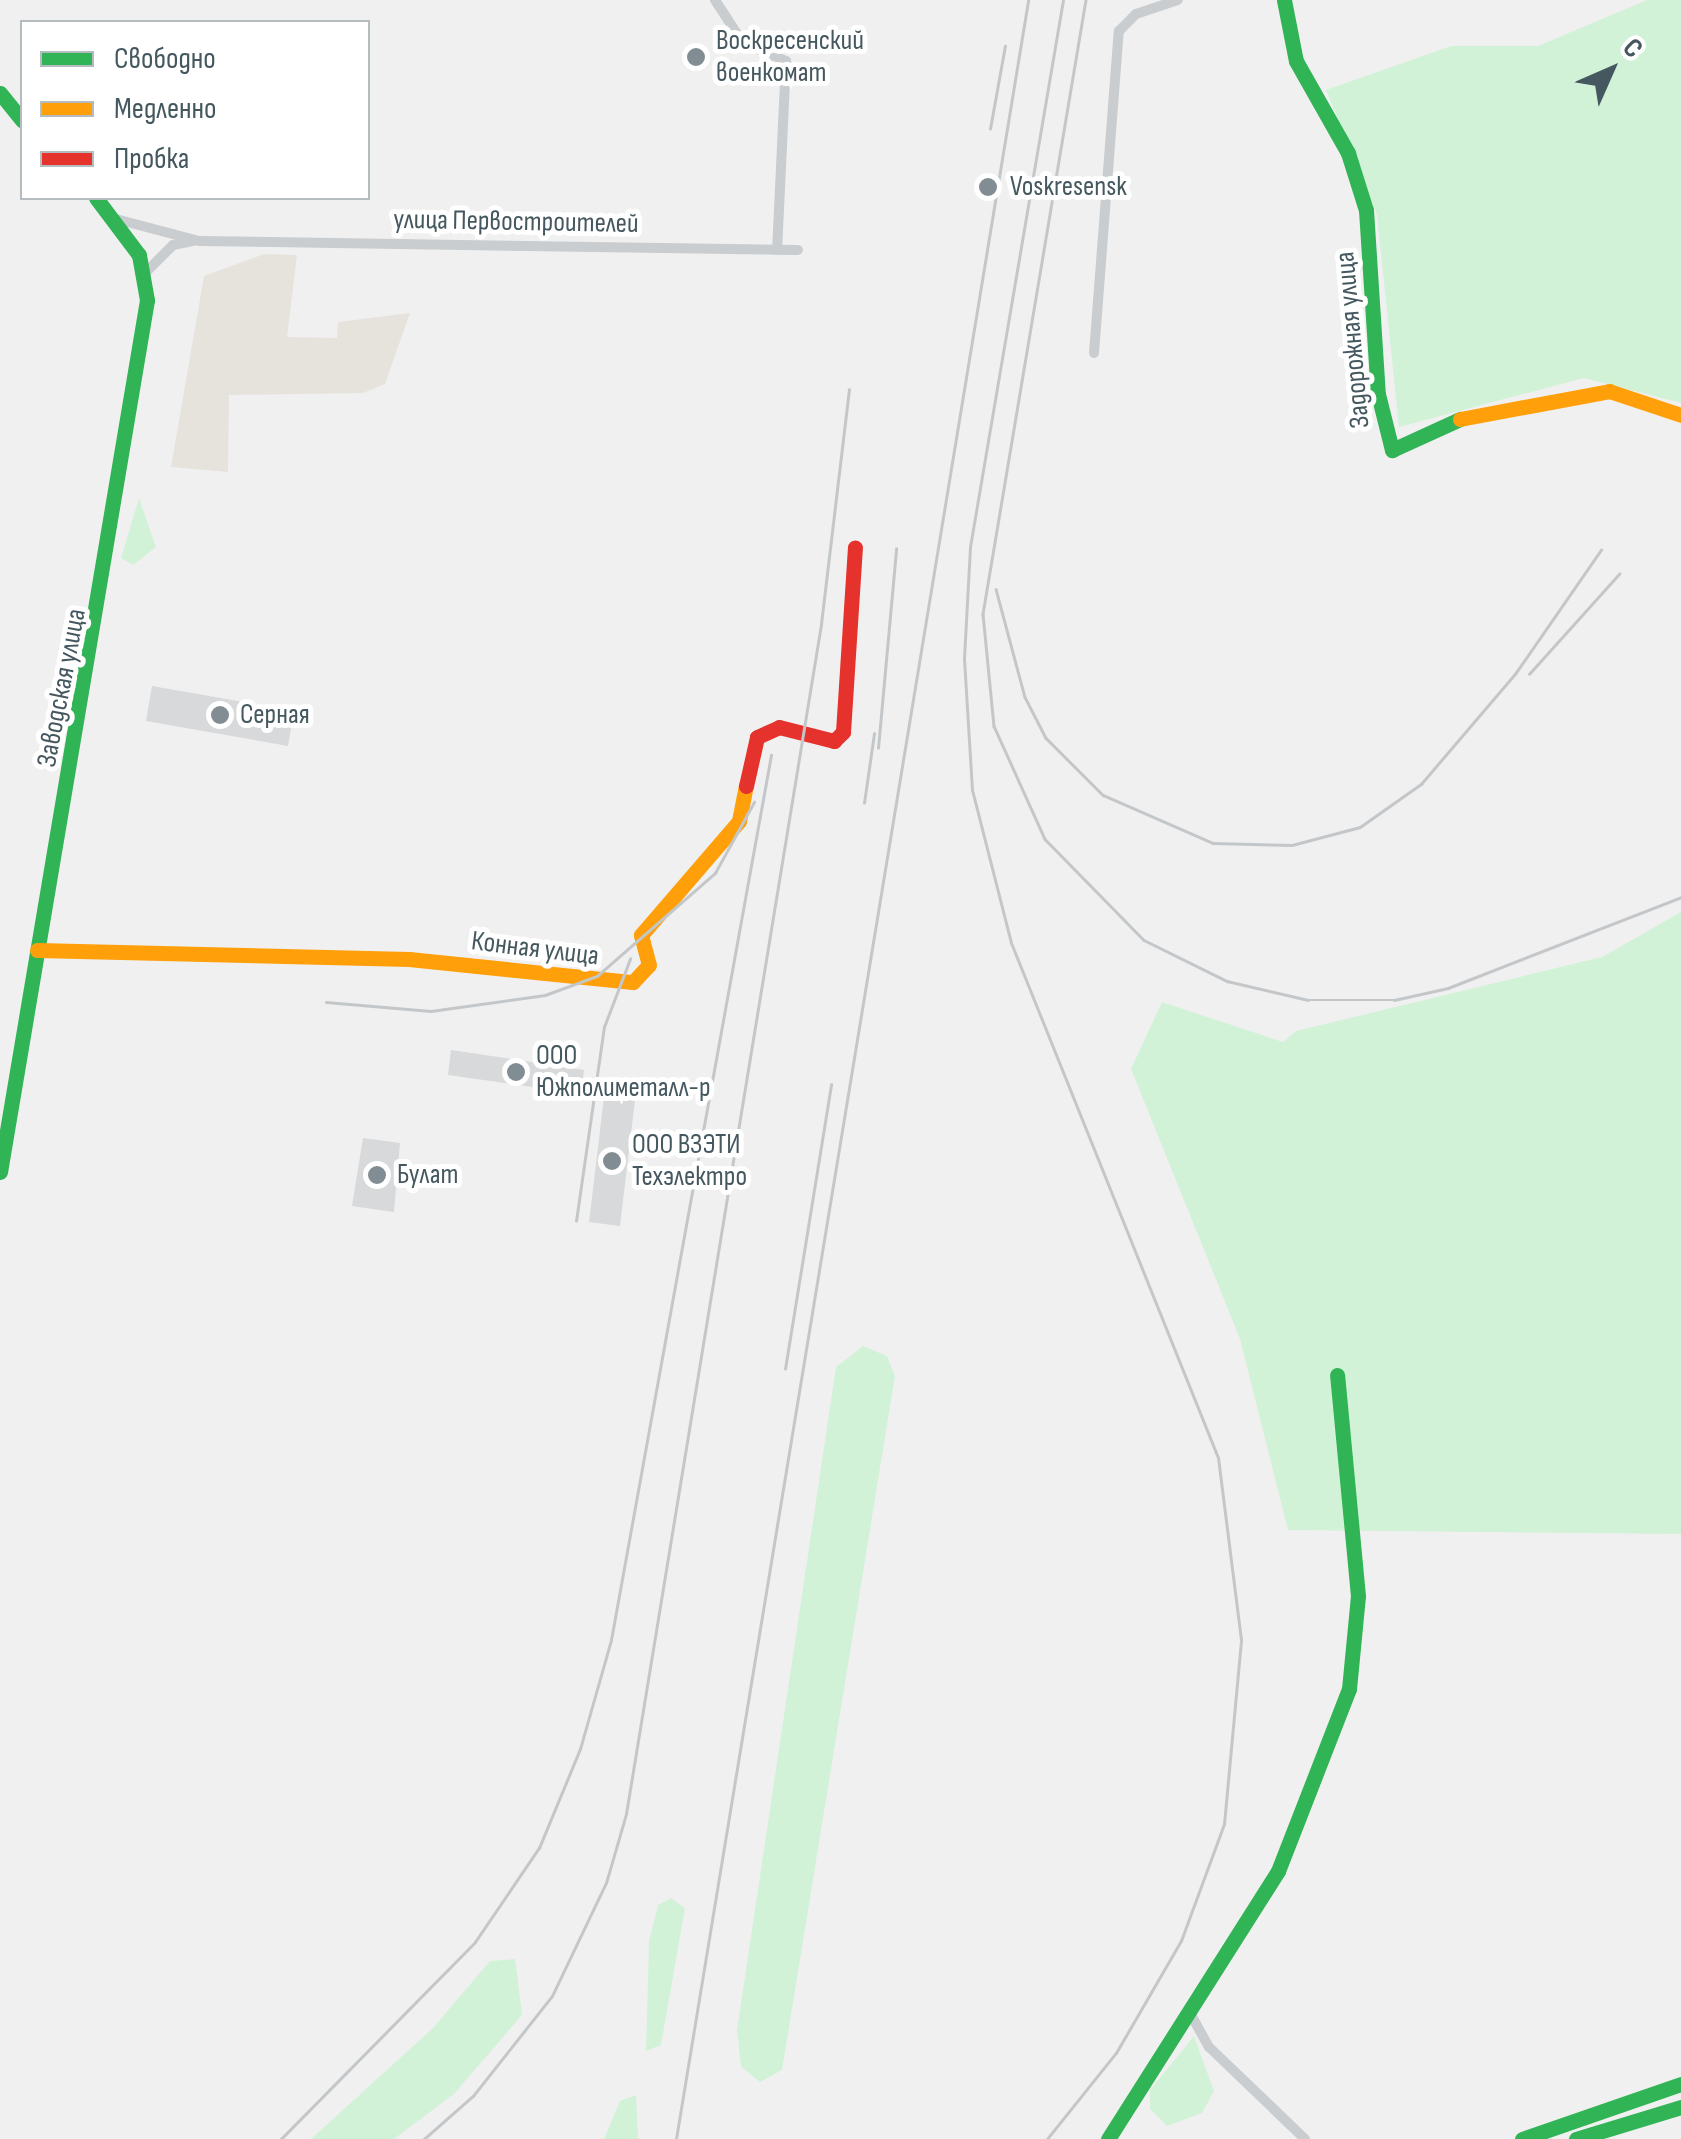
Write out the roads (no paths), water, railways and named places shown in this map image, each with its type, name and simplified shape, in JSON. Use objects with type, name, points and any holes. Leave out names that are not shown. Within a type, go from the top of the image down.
[{"type":"street","points":[[716,0],[743,43],[786,61],[777,250]]},
{"type":"street","points":[[1094,353],[1124,20],[1178,0]]},
{"type":"street","name":"Задорожная улица","points":[[1284,0],[1296,60],[1348,152],[1366,210],[1378,394],[1392,450],[1452,420],[1609,391],[1681,415]]},
{"type":"street","points":[[0,94],[20,118]]},
{"type":"street","points":[[98,200],[116,218],[146,272],[173,246],[199,241]]},
{"type":"street","name":"улица Первостроителей","points":[[116,218],[199,241],[798,250]]},
{"type":"street","name":"Заводская улица","points":[[0,1172],[37,950],[104,602],[146,272]]},
{"type":"street","name":"Конная улица","points":[[37,950],[409,959],[634,982],[649,965],[641,935],[739,821],[757,737],[779,727],[834,741],[843,732],[855,547]]},
{"type":"street","points":[[1108,2139],[1278,1871],[1325,1769],[1349,1689],[1358,1596],[1337,1375]]},
{"type":"street","points":[[1190,2014],[1209,2048],[1303,2138]]},
{"type":"street","points":[[1522,2139],[1681,2084]]},
{"type":"street","points":[[1576,2139],[1681,2107]]},
{"type":"railway","points":[[676,2139],[1028,0]]},
{"type":"railway","points":[[1047,2139],[1116,2053],[1181,1941],[1224,1824],[1241,1640],[1218,1458],[1011,943],[972,790],[964,658],[970,547],[1063,0]]},
{"type":"railway","points":[[1086,0],[983,614],[994,726],[1045,839],[1144,940],[1227,981],[1308,1000],[1394,1000],[1448,988],[1681,897]]},
{"type":"railway","points":[[990,129],[1005,46]]},
{"type":"railway","points":[[424,2139],[473,2096],[552,1996],[606,1883],[626,1814],[821,624],[849,390]]},
{"type":"railway","points":[[878,748],[896,549]]},
{"type":"railway","points":[[996,589],[1025,697],[1046,738],[1103,795],[1213,843],[1292,845],[1360,827],[1421,784],[1515,674],[1601,550]]},
{"type":"railway","points":[[1529,674],[1619,574]]},
{"type":"railway","points":[[864,803],[874,734]]},
{"type":"railway","points":[[281,2139],[475,1942],[539,1848],[580,1749],[611,1640],[771,755]]},
{"type":"railway","points":[[326,1002],[431,1011],[545,995],[597,976],[715,873],[754,802]]},
{"type":"railway","points":[[576,1221],[604,1027],[630,959]]},
{"type":"railway","points":[[785,1369],[831,1085]]},
{"type":"place","name":"Воскресенский военкомат","points":[[696,57]]},
{"type":"place","name":"Voskresensk","points":[[988,187]]},
{"type":"place","name":"Серная","points":[[220,715]]},
{"type":"place","name":"ООО Южполиметалл-р","points":[[516,1072]]},
{"type":"place","name":"ООО ВЗЭТИ Техэлектро","points":[[612,1161]]},
{"type":"place","name":"Булат","points":[[377,1175]]}]
